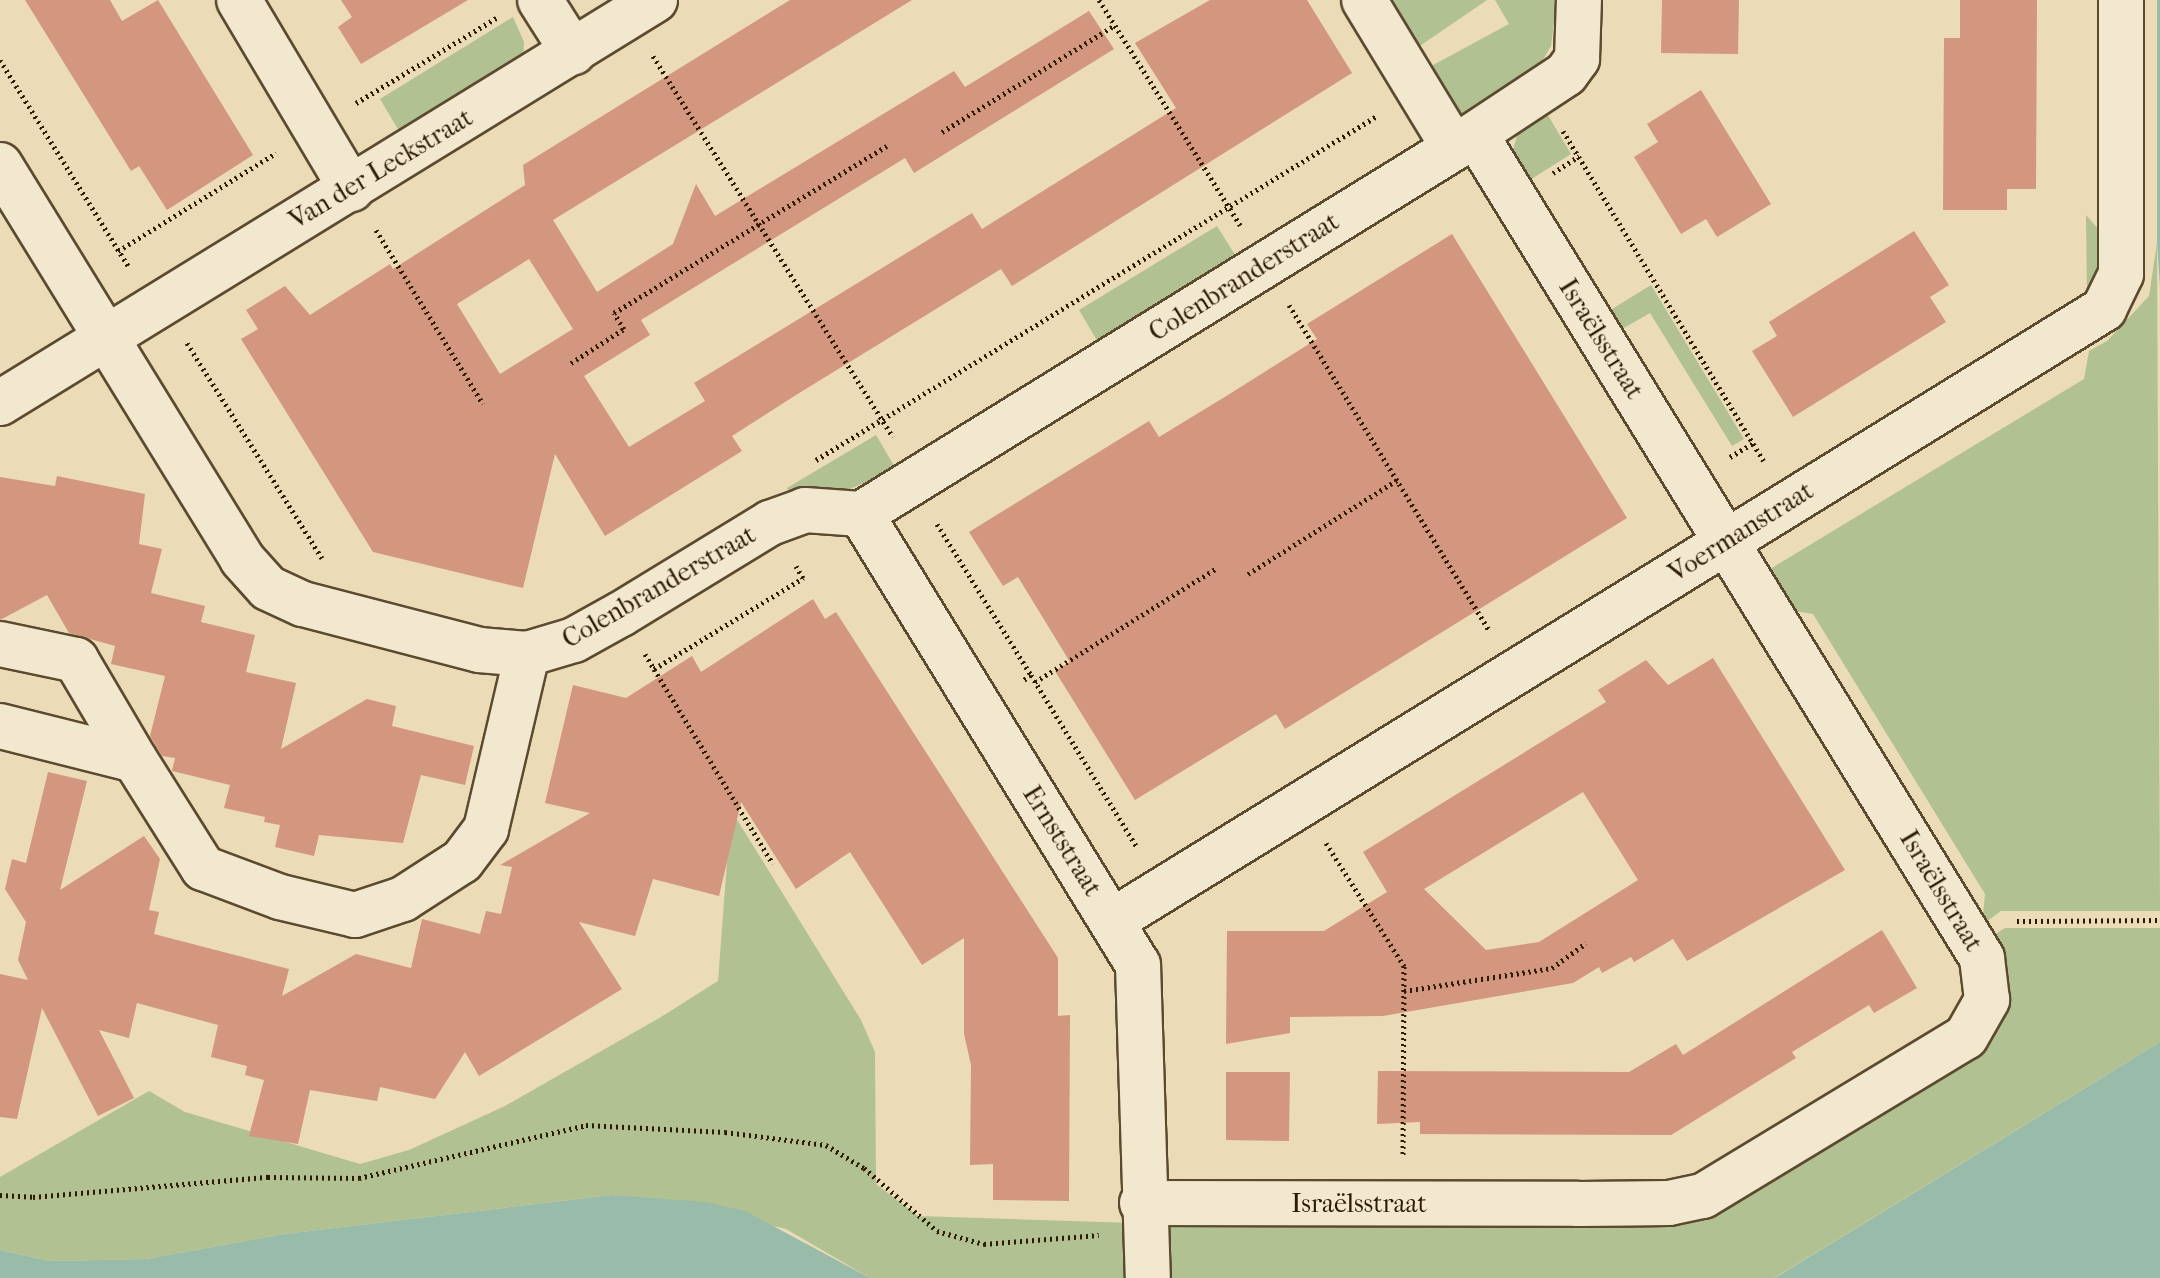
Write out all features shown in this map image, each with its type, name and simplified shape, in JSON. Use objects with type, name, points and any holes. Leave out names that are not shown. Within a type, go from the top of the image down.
[{"type":"street","points":[[239,0],[351,189]]},
{"type":"street","points":[[540,0],[573,52]]},
{"type":"street","points":[[1364,0],[1419,90],[1464,141]]},
{"type":"street","name":"Colenbranderstraat","points":[[0,165],[242,559],[268,588],[303,604],[479,650],[527,654],[552,649],[598,627],[770,523],[805,510],[861,514],[1464,141],[1540,93],[1577,59],[1579,0]]},
{"type":"street","name":"Voermanstraat","points":[[1112,921],[2104,309],[2116,291],[2121,274],[2121,0]]},
{"type":"street","name":"Van der Leckstraat","points":[[0,403],[642,8]]},
{"type":"street","name":"Israëlsstraat","points":[[1142,1203],[1669,1203],[1719,1188],[1966,1037],[1987,1000],[1982,958],[1726,541],[1464,141]]},
{"type":"street","name":"Ernststraat","points":[[861,514],[1138,965],[1142,1203],[1148,1278]]},
{"type":"street","points":[[0,644],[76,660],[190,851],[217,878],[355,915],[379,910],[462,861],[486,829],[527,654]]},
{"type":"street","points":[[0,726],[135,760]]},
{"type":"path","points":[[1099,0],[1515,672]]},
{"type":"path","points":[[642,8],[759,225],[907,460],[912,483],[1164,889]]},
{"type":"path","points":[[942,132],[1115,25]]},
{"type":"path","points":[[809,464],[1419,90]]},
{"type":"path","points":[[1540,93],[1790,502]]},
{"type":"path","points":[[571,363],[624,329],[614,313],[887,146]]},
{"type":"path","points":[[351,189],[483,404]]},
{"type":"path","points":[[1248,574],[1397,480]]},
{"type":"path","points":[[1035,682],[1215,569]]},
{"type":"path","points":[[654,669],[773,864]]},
{"type":"path","points":[[980,708],[1031,675]]},
{"type":"path","points":[[1302,804],[1404,966],[1402,1204]]},
{"type":"path","points":[[1971,940],[2003,921],[2160,920]]},
{"type":"path","points":[[1404,991],[1552,968],[1586,943]]},
{"type":"path","points":[[0,1195],[33,1197],[268,1177],[359,1178],[586,1125],[725,1132],[826,1145],[864,1168],[937,1231],[984,1244],[1079,1240],[1123,1230],[1142,1203]]},
{"type":"shaded area","points":[[1379,0],[1487,0],[1411,52]]},
{"type":"shaded area","points":[[1495,0],[1557,0],[1551,46],[1538,68],[1455,123],[1422,71],[1509,24]]},
{"type":"shaded area","points":[[2157,0],[2160,0],[2160,287],[2157,243]]},
{"type":"shaded area","points":[[513,17],[524,42],[523,60],[405,141],[380,99]]},
{"type":"shaded area","points":[[1546,112],[1571,154],[1522,185],[1510,159],[1518,133]]},
{"type":"shaded area","points":[[2086,215],[2106,238],[2104,279],[2087,297]]},
{"type":"shaded area","points":[[1217,226],[1237,258],[1099,344],[1079,310]]},
{"type":"shaded area","points":[[2157,243],[2160,911],[2001,911],[1982,925],[1985,894],[1813,614],[1788,610],[1765,572],[2084,379],[2089,351],[2107,341],[2149,296]]},
{"type":"shaded area","points":[[1651,285],[1744,439],[1732,446],[1650,313],[1615,333],[1604,314]]},
{"type":"shaded area","points":[[876,435],[896,469],[843,492],[791,496],[787,488]]},
{"type":"shaded area","points":[[731,810],[861,1020],[875,1052],[876,1184],[918,1216],[1134,1223],[1136,1278],[870,1278],[786,1229],[655,1199],[612,1195],[284,1234],[146,1259],[49,1261],[0,1250],[0,1177],[149,1091],[185,1112],[360,1164],[409,1150],[505,1106],[661,1017],[718,981]]},
{"type":"shaded area","points":[[2005,928],[2160,928],[2160,1042],[1774,1278],[1159,1278],[1160,1222],[1664,1224],[1983,1044],[1997,1028],[2005,1006],[2007,969],[1989,938]]},
{"type":"shaded area","points":[[2160,1042],[2160,1278],[1774,1278],[1778,1276]]},
{"type":"shaded area","points":[[612,1195],[706,1202],[745,1211],[870,1278],[0,1278],[0,1250],[49,1261],[146,1259],[284,1234]]},
{"type":"building","points":[[25,0],[110,0],[122,21],[158,0],[253,155],[167,210],[139,166],[131,171]]},
{"type":"building","points":[[341,0],[468,0],[361,64],[338,27],[352,17]]},
{"type":"building","points":[[790,0],[912,0],[553,220],[597,292],[673,244],[696,184],[715,216],[954,71],[965,87],[1089,11],[1114,49],[914,173],[905,158],[641,320],[650,335],[584,376],[629,447],[705,401],[694,383],[972,213],[982,229],[1176,108],[1135,43],[1210,0],[1307,0],[1352,73],[1012,286],[1001,269],[796,395],[732,436],[742,451],[605,536],[555,454],[523,588],[373,552],[241,339],[258,329],[246,310],[285,286],[310,315],[390,264],[393,269],[525,185],[523,165]],"holes":[[[529,259],[573,329],[500,374],[457,304]]]},
{"type":"building","points":[[1662,0],[1739,0],[1738,54],[1661,53]]},
{"type":"building","points":[[1960,0],[2037,0],[2036,189],[2007,189],[2007,210],[1943,210],[1944,38],[1960,38]]},
{"type":"building","points":[[1701,90],[1771,204],[1717,237],[1706,219],[1681,234],[1634,157],[1658,142],[1647,124]]},
{"type":"building","points":[[1914,231],[1949,285],[1930,297],[1946,322],[1793,417],[1752,351],[1777,336],[1769,322]]},
{"type":"building","points":[[1452,234],[1627,518],[1285,729],[1276,714],[1135,800],[1055,671],[1070,662],[1018,577],[1003,586],[969,532],[1149,421],[1159,437],[1228,395],[1317,339],[1307,324]]},
{"type":"building","points":[[57,476],[145,494],[139,544],[162,549],[151,593],[205,606],[201,622],[255,635],[246,672],[296,683],[281,749],[367,699],[396,706],[392,726],[474,746],[465,785],[421,775],[403,843],[319,835],[314,856],[275,847],[280,825],[264,822],[265,817],[224,808],[230,785],[172,771],[175,758],[162,756],[150,736],[165,676],[111,664],[115,646],[69,633],[47,595],[0,620],[0,477],[55,486]]},
{"type":"building","points":[[813,599],[825,619],[836,612],[1058,958],[1058,1016],[1070,1015],[1069,1201],[993,1200],[993,1164],[970,1165],[971,1065],[964,1034],[964,938],[922,965],[850,852],[796,889],[741,802],[719,896],[653,879],[635,936],[579,922],[622,989],[479,1076],[465,1052],[435,1099],[380,1087],[377,1101],[310,1090],[298,1144],[249,1136],[264,1080],[245,1075],[247,1066],[211,1057],[218,1025],[137,1003],[129,1038],[99,1030],[134,1098],[98,1116],[42,1008],[17,1119],[0,1117],[0,974],[28,980],[18,960],[26,922],[5,889],[12,859],[26,863],[48,772],[87,781],[60,890],[144,836],[160,859],[149,910],[159,912],[154,934],[289,969],[282,996],[356,954],[411,968],[422,919],[480,934],[486,911],[501,914],[512,867],[500,865],[590,813],[545,803],[573,685],[626,698],[692,656],[701,672]]},
{"type":"building","points":[[1713,658],[1845,870],[1687,961],[1673,939],[1634,962],[1631,957],[1602,973],[1599,967],[1573,983],[1383,1016],[1290,1017],[1290,1033],[1226,1044],[1227,931],[1324,931],[1387,892],[1363,852],[1606,702],[1598,690],[1646,660],[1668,685]],"holes":[[[1583,792],[1638,880],[1539,942],[1486,950],[1424,889]]]},
{"type":"building","points":[[1882,930],[1917,988],[1874,1013],[1869,1005],[1792,1052],[1796,1058],[1671,1135],[1420,1134],[1420,1122],[1377,1124],[1378,1071],[1629,1072],[1676,1044],[1683,1055]]},
{"type":"building","points":[[1226,1072],[1290,1072],[1289,1141],[1226,1140]]}]
